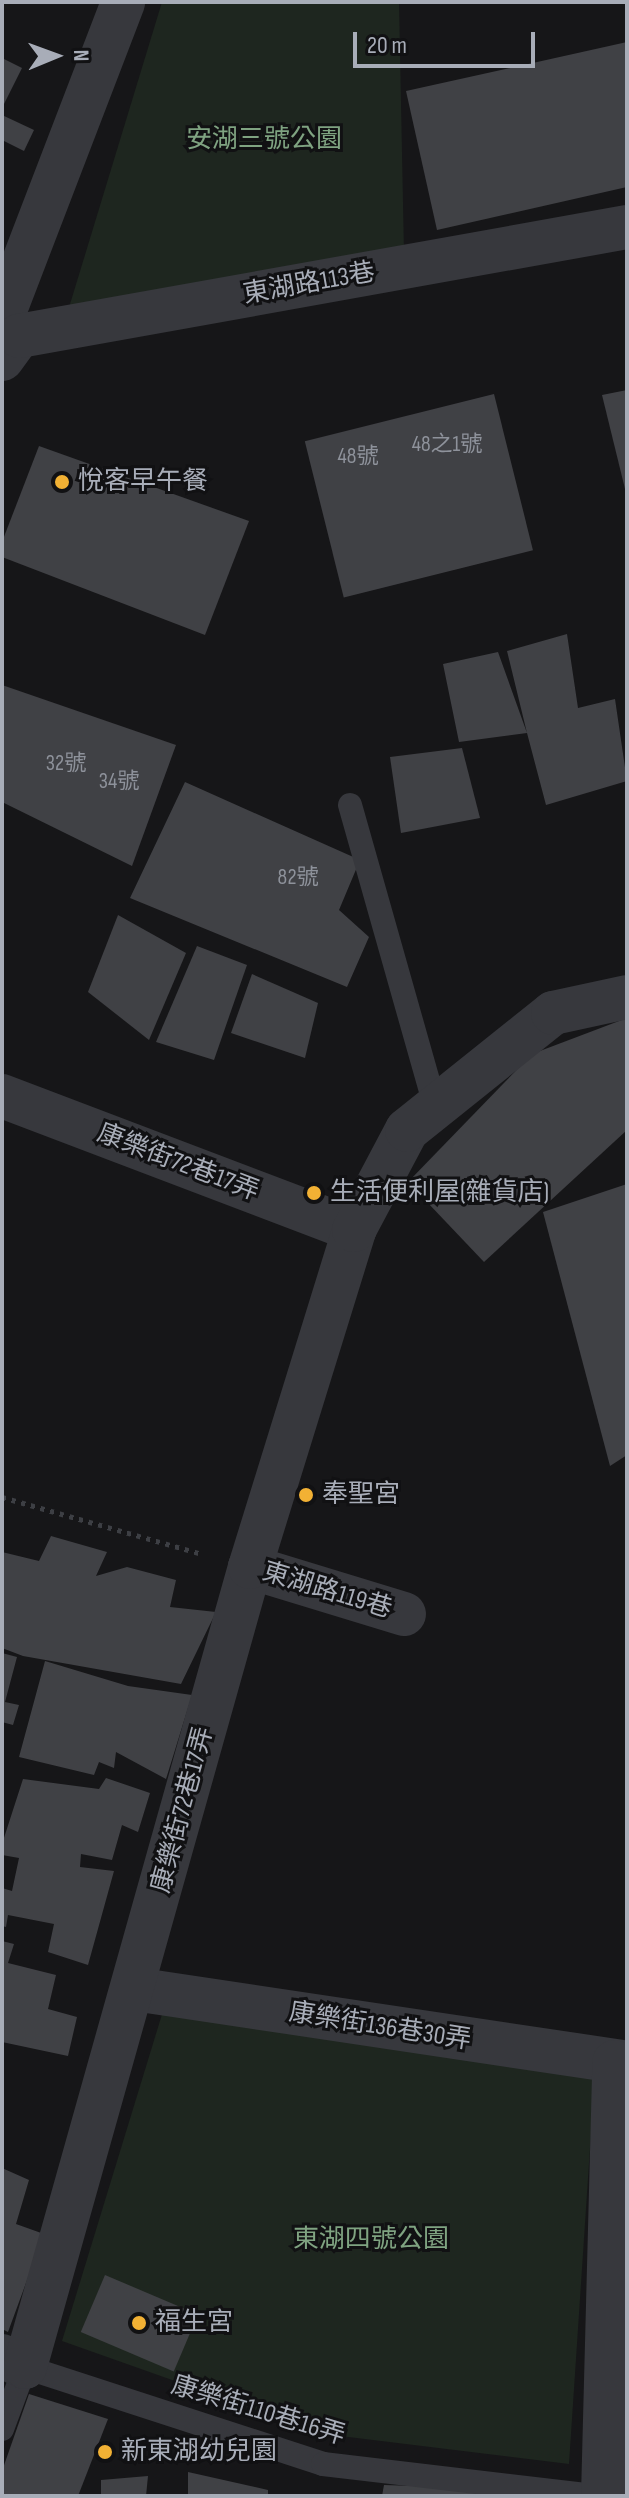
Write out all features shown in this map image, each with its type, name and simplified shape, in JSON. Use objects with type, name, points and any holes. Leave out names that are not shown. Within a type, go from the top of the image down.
[{"type":"street","points":[[2,318],[123,2]]},
{"type":"street","name":"東湖路113巷","points":[[2,359],[19,336],[627,227]]},
{"type":"street","name":"康樂街72巷17弄","points":[[13,2361],[134,1989],[250,1567],[354,1230],[407,1130],[553,1013],[627,997]]},
{"type":"street","name":"康樂街72巷17弄","points":[[2,1096],[354,1230]]},
{"type":"street","name":"東湖路119巷","points":[[250,1567],[404,1614]]},
{"type":"street","name":"康樂街136巷30弄","points":[[134,1989],[620,2062]]},
{"type":"street","points":[[603,2496],[620,2062]]},
{"type":"lane","points":[[350,805],[436,1108]]},
{"type":"lane","points":[[2,2429],[13,2361]]},
{"type":"lane","name":"康樂街110巷16弄","points":[[13,2361],[323,2464],[594,2496]]},
{"type":"path","points":[[2,1497],[250,1567]]},
{"type":"green space","name":"安湖三號公園","points":[[162,2],[399,2],[404,253],[67,314]]},
{"type":"green space","name":"東湖四號公園","points":[[163,2011],[595,2073],[569,2464],[324,2434],[62,2341]]},
{"type":"building","points":[[627,42],[627,187],[437,230],[406,91]]},
{"type":"building","points":[[2,58],[22,68],[2,108]]},
{"type":"building","points":[[2,115],[34,130],[24,151],[2,140]]},
{"type":"building","points":[[627,390],[627,493],[626,493],[602,395]]},
{"type":"building","points":[[494,394],[533,550],[344,597],[305,441]]},
{"type":"building","points":[[39,446],[249,521],[205,635],[2,557],[2,542]]},
{"type":"building","points":[[567,634],[578,708],[615,699],[627,781],[546,805],[507,651]]},
{"type":"building","points":[[498,652],[527,733],[459,742],[443,664]]},
{"type":"building","points":[[2,685],[176,745],[132,866],[2,802]]},
{"type":"building","points":[[462,748],[480,818],[401,833],[390,757]]},
{"type":"building","points":[[185,782],[360,860],[339,910],[369,937],[347,987],[130,898]]},
{"type":"building","points":[[118,915],[186,953],[149,1040],[88,992]]},
{"type":"building","points":[[197,946],[247,965],[214,1060],[156,1042]]},
{"type":"building","points":[[252,974],[318,1003],[305,1058],[231,1033]]},
{"type":"building","points":[[627,1018],[627,1130],[484,1262],[408,1182],[532,1054]]},
{"type":"building","points":[[627,1184],[627,1455],[610,1466],[543,1212]]},
{"type":"building","points":[[51,1536],[107,1552],[96,1576],[127,1567],[176,1580],[170,1607],[216,1612],[181,1684],[23,1656],[2,1648],[2,1552],[39,1561]]},
{"type":"building","points":[[2,1653],[17,1657],[5,1702],[19,1705],[13,1725],[2,1722]]},
{"type":"building","points":[[45,1661],[128,1686],[192,1695],[166,1779],[116,1752],[114,1768],[99,1762],[94,1775],[19,1757]]},
{"type":"building","points":[[106,1778],[150,1793],[138,1832],[122,1825],[112,1860],[81,1854],[80,1867],[114,1871],[88,1965],[48,1952],[54,1924],[8,1915],[6,1927],[2,1926],[2,1888],[12,1891],[19,1858],[2,1855],[2,1844],[23,1779],[99,1789]]},
{"type":"building","points":[[2,1941],[14,1944],[8,1963],[56,1975],[48,2009],[77,2017],[68,2056],[2,2042]]},
{"type":"building","points":[[2,2168],[29,2180],[16,2224],[44,2234],[8,2332],[2,2329]]},
{"type":"building","name":"福生宮","points":[[105,2275],[198,2314],[174,2372],[81,2332]]},
{"type":"building","points":[[29,2394],[108,2419],[78,2496],[2,2496],[2,2471]]},
{"type":"building","points":[[188,2472],[268,2490],[268,2496],[188,2496]]},
{"type":"building","points":[[148,2476],[146,2496],[101,2496],[101,2480]]},
{"type":"building","points":[[384,2485],[539,2490],[539,2496],[382,2496]]},
{"type":"place","name":"悅客早午餐","points":[[62,482]]},
{"type":"place","name":"生活便利屋(雜貨店)","points":[[314,1193]]},
{"type":"place","name":"奉聖宮","points":[[306,1495]]},
{"type":"place","name":"福生宮","points":[[139,2323]]},
{"type":"place","name":"新東湖幼兒園","points":[[105,2452]]}]
